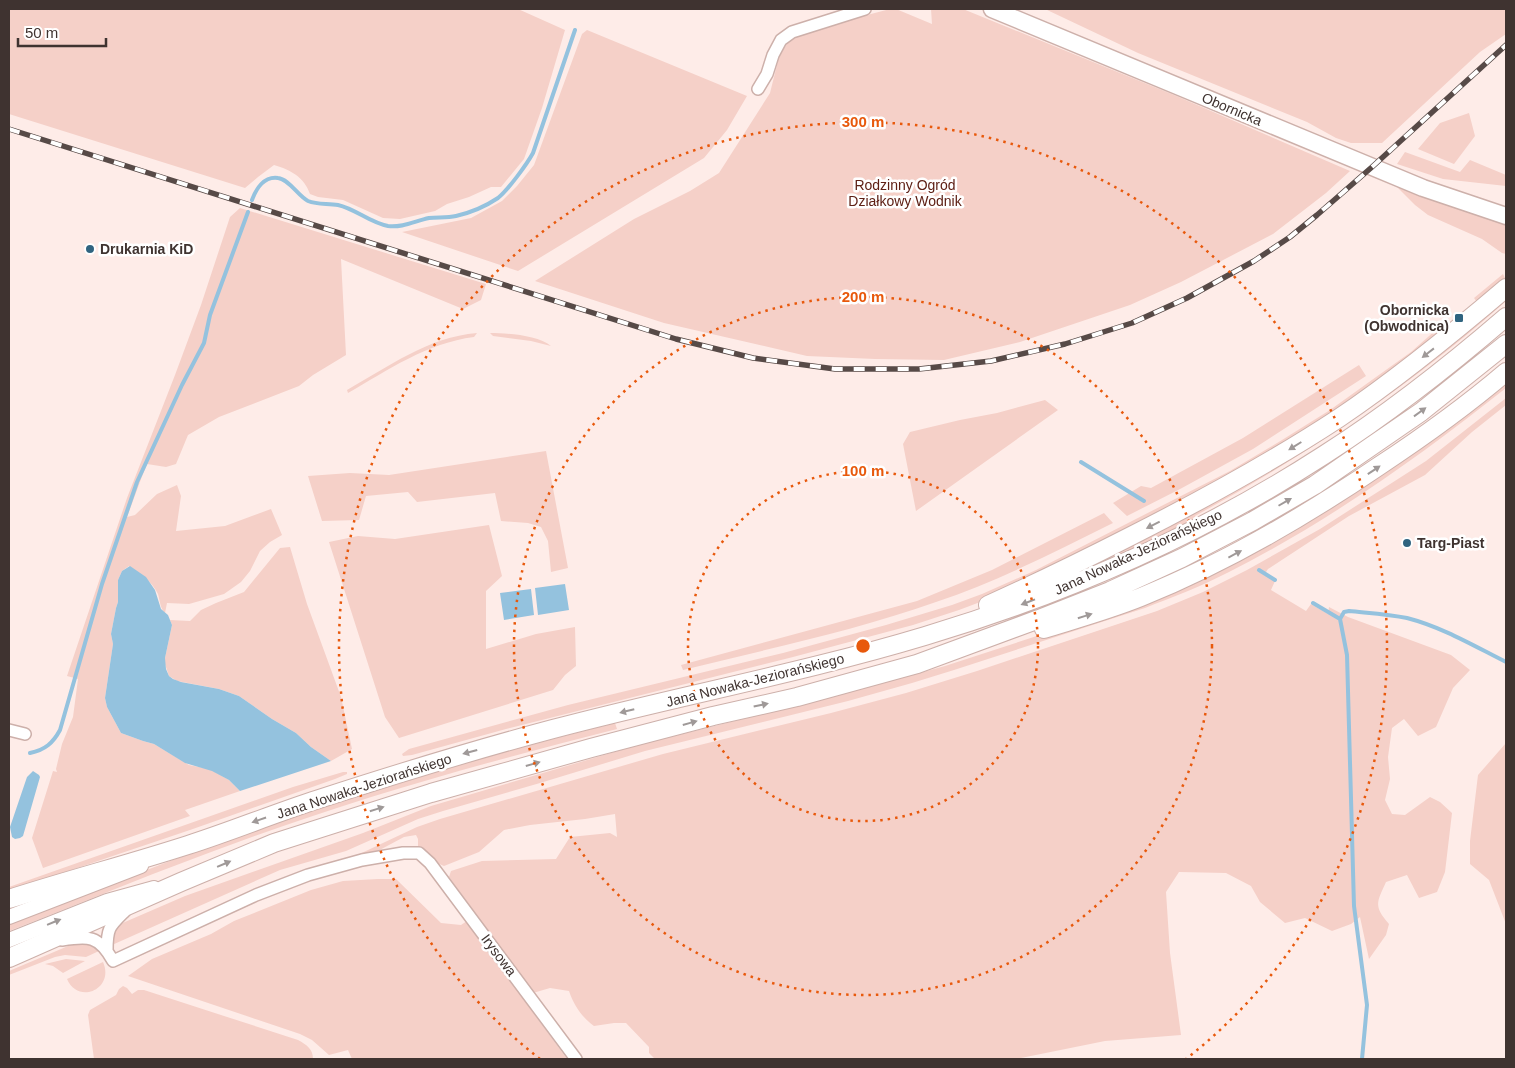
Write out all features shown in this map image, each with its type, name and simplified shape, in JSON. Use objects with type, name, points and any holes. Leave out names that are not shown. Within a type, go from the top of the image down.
[{"type":"main road","name":"Obornicka","points":[[992,9],[1397,178],[1506,216]]},
{"type":"main road","name":"Obornicka","points":[[1474,205],[1506,208]]},
{"type":"main road","points":[[929,635],[960,617],[1030,586],[1119,542],[1205,498],[1258,468],[1339,418],[1373,394],[1428,353],[1506,288]]},
{"type":"main road","name":"Jana Nowaka-Jeziorańskiego","points":[[190,844],[295,807],[450,758],[557,728],[786,673],[929,635],[1012,608],[1091,577],[1192,530],[1263,492],[1327,453],[1388,411],[1452,363],[1506,317]]},
{"type":"main road","name":"Jana Nowaka-Jeziorańskiego","points":[[179,883],[274,843],[431,793],[590,748],[730,712],[796,698],[920,663],[1039,620],[1110,591],[1182,558],[1253,521],[1315,485],[1390,434],[1454,387],[1506,344]]},
{"type":"main road","points":[[920,663],[985,647],[1140,598],[1220,562],[1327,502],[1411,445],[1506,372]]},
{"type":"main road","points":[[9,899],[190,844]]},
{"type":"main road","points":[[9,958],[179,883]]},
{"type":"street","points":[[758,89],[767,74],[773,55],[781,40],[792,32],[865,9]]},
{"type":"street","points":[[9,730],[25,734]]},
{"type":"street","name":"Jana Nowaka-Jeziorańskiego","points":[[9,917],[122,875],[190,844]]},
{"type":"street","name":"Irysowa","points":[[107,950],[113,961],[256,895],[308,875],[362,860],[403,853],[419,853],[430,863],[576,1059]]},
{"type":"street","name":"Jana Nowaka-Jeziorańskiego","points":[[9,940],[107,901],[143,890],[179,883]]},
{"type":"street","points":[[107,950],[109,928],[132,904]]},
{"type":"street","points":[[45,943],[87,937],[107,950]]},
{"type":"green space","points":[[9,9],[518,9],[565,30],[542,108],[524,159],[501,187],[491,187],[447,204],[435,211],[400,219],[383,218],[343,200],[318,197],[310,194],[304,183],[296,175],[274,165],[245,188],[9,114]]},
{"type":"green space","name":"Rodzinny Ogród Działkowy Wodnik","points":[[896,9],[932,24],[931,9],[963,9],[1174,95],[1350,171],[1326,193],[1273,234],[1181,282],[1130,305],[1020,342],[944,360],[807,356],[664,323],[535,281],[634,219],[690,191],[719,173],[770,93],[779,57],[788,42],[810,30]]},
{"type":"green space","points":[[1045,9],[1506,9],[1506,34],[1480,52],[1382,143],[1351,143],[1336,138],[1307,122],[1138,53]]},
{"type":"green space","points":[[587,30],[747,96],[727,130],[704,158],[518,271],[402,232],[471,218],[502,201],[517,186],[534,165],[582,34]]},
{"type":"green space","points":[[1469,113],[1475,136],[1454,164],[1418,149],[1440,123]]},
{"type":"green space","points":[[1405,152],[1460,172],[1470,160],[1506,175],[1506,186],[1443,179],[1397,164]]},
{"type":"green space","points":[[1393,183],[1506,221],[1506,254],[1482,239],[1428,215]]},
{"type":"green space","points":[[240,208],[486,284],[481,300],[463,309],[341,259],[346,355],[299,386],[219,417],[188,435],[176,464],[166,467],[147,464],[127,517],[135,515],[157,494],[177,485],[181,496],[176,531],[225,526],[271,509],[282,535],[260,551],[250,571],[241,582],[224,594],[189,604],[167,603],[165,613],[161,607],[158,594],[152,585],[129,566],[122,571],[118,580],[118,602],[111,634],[113,644],[105,698],[107,707],[121,733],[154,744],[189,765],[209,769],[229,780],[240,791],[185,810],[190,816],[43,868],[32,838],[53,771],[57,772],[56,769],[62,744],[73,717],[78,679],[67,676],[127,498],[201,305],[230,217]]},
{"type":"green space","points":[[1503,274],[1506,280],[1477,302],[1474,298]]},
{"type":"green space","points":[[1506,298],[1506,301],[1433,362],[1317,444],[1195,516],[1196,519],[1157,539],[1075,574],[1425,366]]},
{"type":"green space","points":[[1437,329],[1440,332],[1428,347],[1278,451],[1012,590],[913,625],[506,729],[412,755],[403,756],[402,754],[409,749],[568,705],[783,653],[886,625],[982,594],[1036,570],[1230,471],[1330,410],[1411,352]]},
{"type":"green space","points":[[477,333],[474,337],[457,340],[424,351],[348,393],[347,390],[409,354],[442,340]]},
{"type":"green space","points":[[490,333],[530,337],[551,346],[531,341],[493,336]]},
{"type":"green space","points":[[1359,365],[1366,376],[1253,449],[1127,516],[1113,503],[1141,486],[1151,488],[1243,438]]},
{"type":"green space","points":[[1506,379],[1506,388],[1440,439],[1372,487],[1266,553],[1198,587],[1145,608],[912,683],[848,701],[645,751],[418,819],[346,851],[280,870],[112,945],[110,935],[118,925],[185,896],[363,833],[431,806],[638,745],[843,694],[945,666],[1158,595]]},
{"type":"green space","points":[[1506,398],[1506,405],[1472,432],[1425,475],[1349,516],[1268,569],[1264,575],[1275,581],[1271,590],[1306,611],[1311,604],[1328,614],[1329,607],[1348,617],[1451,655],[1470,670],[1453,688],[1436,727],[1418,736],[1404,719],[1392,728],[1388,757],[1390,779],[1385,800],[1392,814],[1405,815],[1430,797],[1440,802],[1452,813],[1445,872],[1437,892],[1419,898],[1407,875],[1386,882],[1380,894],[1378,904],[1381,913],[1389,924],[1386,935],[1369,959],[1360,917],[1351,924],[1332,931],[1305,918],[1285,923],[1260,902],[1251,886],[1226,873],[1179,872],[1166,892],[1170,953],[1181,1035],[1105,1041],[1016,1059],[655,1059],[649,1053],[649,1047],[626,1023],[594,1026],[579,1011],[569,991],[550,988],[533,993],[449,877],[451,871],[482,861],[556,859],[570,837],[610,833],[617,837],[615,814],[504,830],[479,852],[444,866],[437,863],[418,847],[416,835],[404,837],[374,853],[351,858],[417,827],[440,819],[663,754],[906,693],[1157,611],[1203,592],[1247,570],[1320,529],[1426,461]]},
{"type":"green space","points":[[1045,400],[1058,410],[916,511],[903,444],[910,432],[997,413]]},
{"type":"green space","points":[[546,451],[568,568],[551,572],[548,541],[541,527],[528,523],[501,521],[495,493],[417,502],[408,492],[366,496],[359,520],[322,521],[308,476],[350,473],[389,475]]},
{"type":"green space","points":[[1104,513],[1113,523],[1026,566],[959,594],[874,622],[810,639],[683,670],[681,665],[917,601],[992,570]]},
{"type":"green space","points":[[489,525],[502,576],[486,591],[486,649],[536,634],[575,627],[576,666],[565,675],[553,690],[399,738],[385,717],[329,542],[358,536],[395,539]]},
{"type":"green space","points":[[290,547],[307,604],[341,697],[352,749],[331,761],[311,747],[296,733],[239,696],[219,689],[177,681],[169,676],[165,664],[172,625],[170,620],[190,621],[201,610],[244,592],[280,548]]},
{"type":"green space","points":[[615,723],[617,729],[428,780],[287,825],[183,863],[9,931],[9,924],[174,859],[300,814],[444,769]]},
{"type":"green space","points":[[1506,743],[1506,924],[1489,880],[1470,864],[1470,841],[1478,775]]},
{"type":"green space","points":[[347,772],[347,774],[190,830],[9,891],[9,887],[293,787]]},
{"type":"green space","points":[[396,879],[441,923],[461,925],[467,921],[567,1059],[352,1059],[348,1050],[329,1055],[312,1040],[300,1034],[128,976],[152,959],[211,934],[234,921],[311,890],[343,881]]},
{"type":"green space","points":[[80,941],[95,945],[99,951],[86,957],[65,955],[55,957],[9,975],[9,971]]},
{"type":"green space","points":[[66,959],[85,961],[63,973],[53,966],[45,964]]},
{"type":"green space","points":[[103,962],[104,980],[100,986],[86,992],[72,987],[67,979]]},
{"type":"green space","points":[[123,986],[132,994],[138,990],[144,990],[298,1040],[309,1048],[313,1059],[94,1059],[88,1015],[90,1010],[116,995]]},
{"type":"water","points":[[130,566],[146,577],[155,590],[161,609],[168,615],[172,625],[165,658],[169,676],[181,682],[219,689],[239,696],[296,733],[311,747],[331,761],[240,791],[229,780],[212,771],[185,763],[154,744],[121,733],[107,707],[105,698],[113,644],[111,634],[118,602],[118,580],[122,571]]},
{"type":"water","points":[[565,584],[569,610],[538,615],[535,588]]},
{"type":"water","points":[[531,589],[534,615],[504,620],[500,593]]},
{"type":"water","points":[[33,771],[40,777],[23,836],[15,839],[12,837],[10,827],[27,777]]},
{"type":"waterway","points":[[252,200],[261,184],[269,179],[278,178],[290,184],[308,201],[345,207],[375,222],[388,226],[403,225],[429,218],[456,216],[488,204],[507,189],[533,153],[575,30]]},
{"type":"waterway","points":[[30,753],[48,745],[60,730],[102,584],[137,482],[182,385],[204,343],[210,315],[248,212]]},
{"type":"waterway","points":[[1081,462],[1144,501]]},
{"type":"waterway","points":[[1259,570],[1275,580]]},
{"type":"waterway","points":[[1313,603],[1340,619],[1347,655],[1354,906],[1367,1005],[1362,1059]]},
{"type":"waterway","points":[[1340,619],[1344,612],[1349,611],[1407,618],[1470,643],[1506,662]]},
{"type":"railway","points":[[9,129],[676,339],[753,358],[835,369],[919,369],[991,361],[1065,344],[1132,323],[1187,298],[1254,261],[1290,237],[1372,167],[1506,45]]},
{"type":"place","name":"Drukarnia KiD","points":[[90,249]]},
{"type":"place","name":"Obornicka (Obwodnica)","points":[[1459,318]]},
{"type":"place","name":"Targ-Piast","points":[[1407,543]]}]
